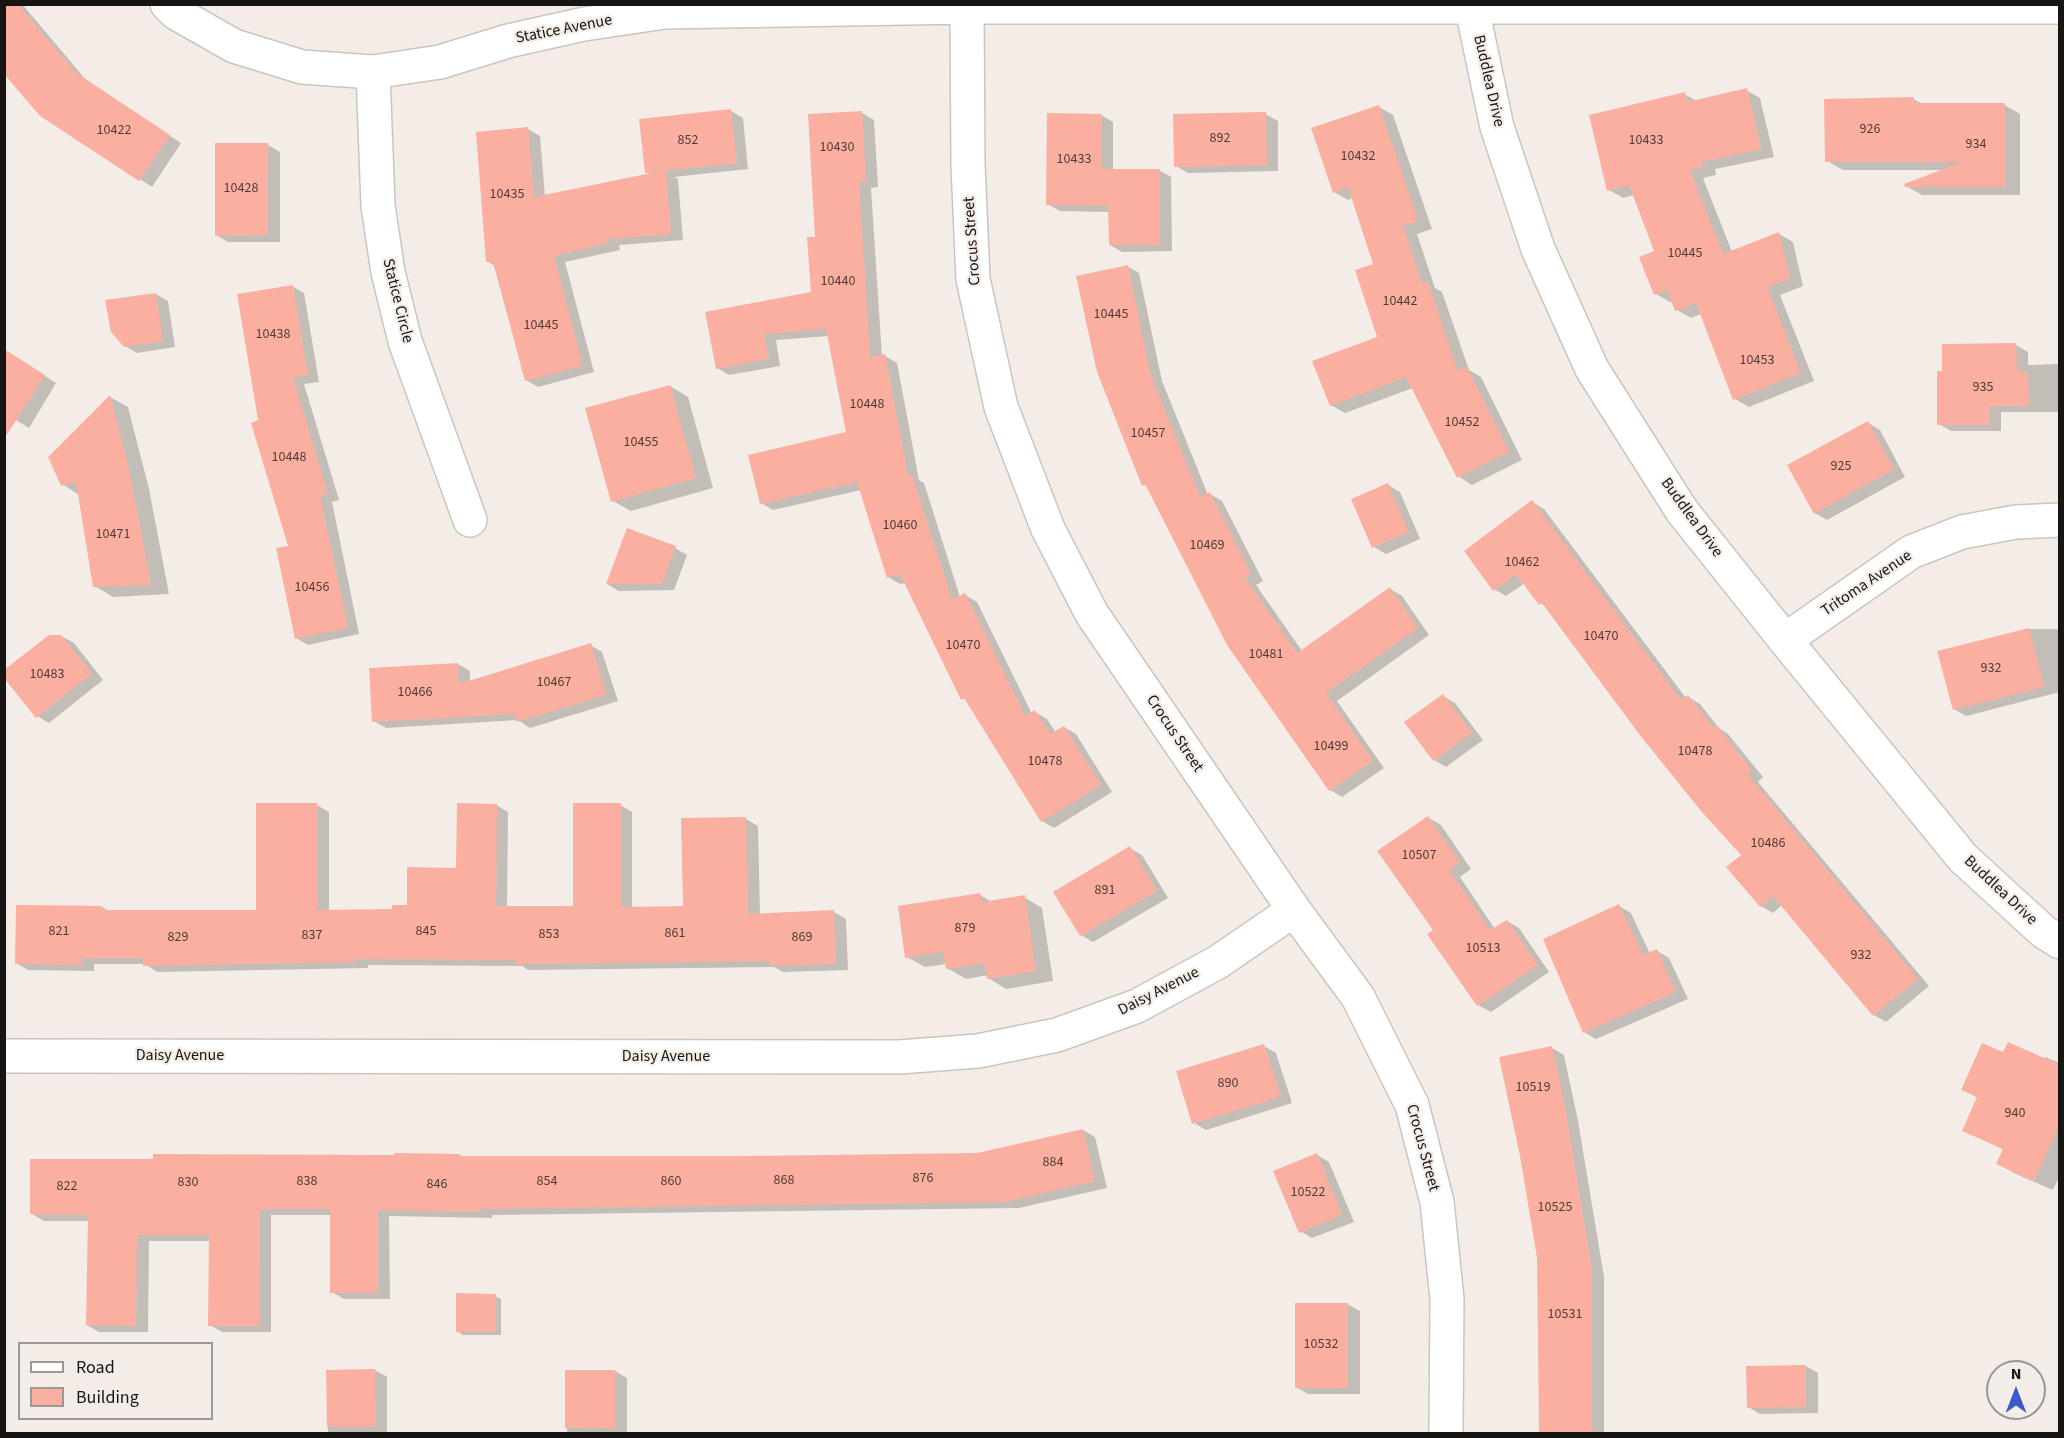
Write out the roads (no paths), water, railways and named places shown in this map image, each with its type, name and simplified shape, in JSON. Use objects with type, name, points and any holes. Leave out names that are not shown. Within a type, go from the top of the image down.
[{"type":"street","name":"Statice Avenue","points":[[167,4],[176,13],[234,45],[302,67],[373,72],[440,62],[508,41],[584,24],[666,12],[967,7],[2060,7]]},
{"type":"street","name":"Buddlea Drive","points":[[1471,6],[1497,127],[1534,238],[1592,369],[1682,511],[1785,640],[1964,858],[2044,932],[2060,942]]},
{"type":"street","name":"Crocus Street","points":[[967,7],[968,165],[973,279],[1000,407],[1048,529],[1092,614],[1294,909],[1358,997],[1412,1105],[1437,1202],[1447,1299],[1446,1434]]},
{"type":"street","name":"Statice Circle","points":[[373,72],[378,206],[387,272],[405,341],[470,520]]},
{"type":"street","name":"Tritoma Avenue","points":[[1785,640],[1911,552],[1962,532],[2016,522],[2060,520]]},
{"type":"street","name":"Daisy Avenue","points":[[4,1056],[898,1057],[978,1051],[1057,1035],[1137,1006],[1218,962],[1294,909]]}]
